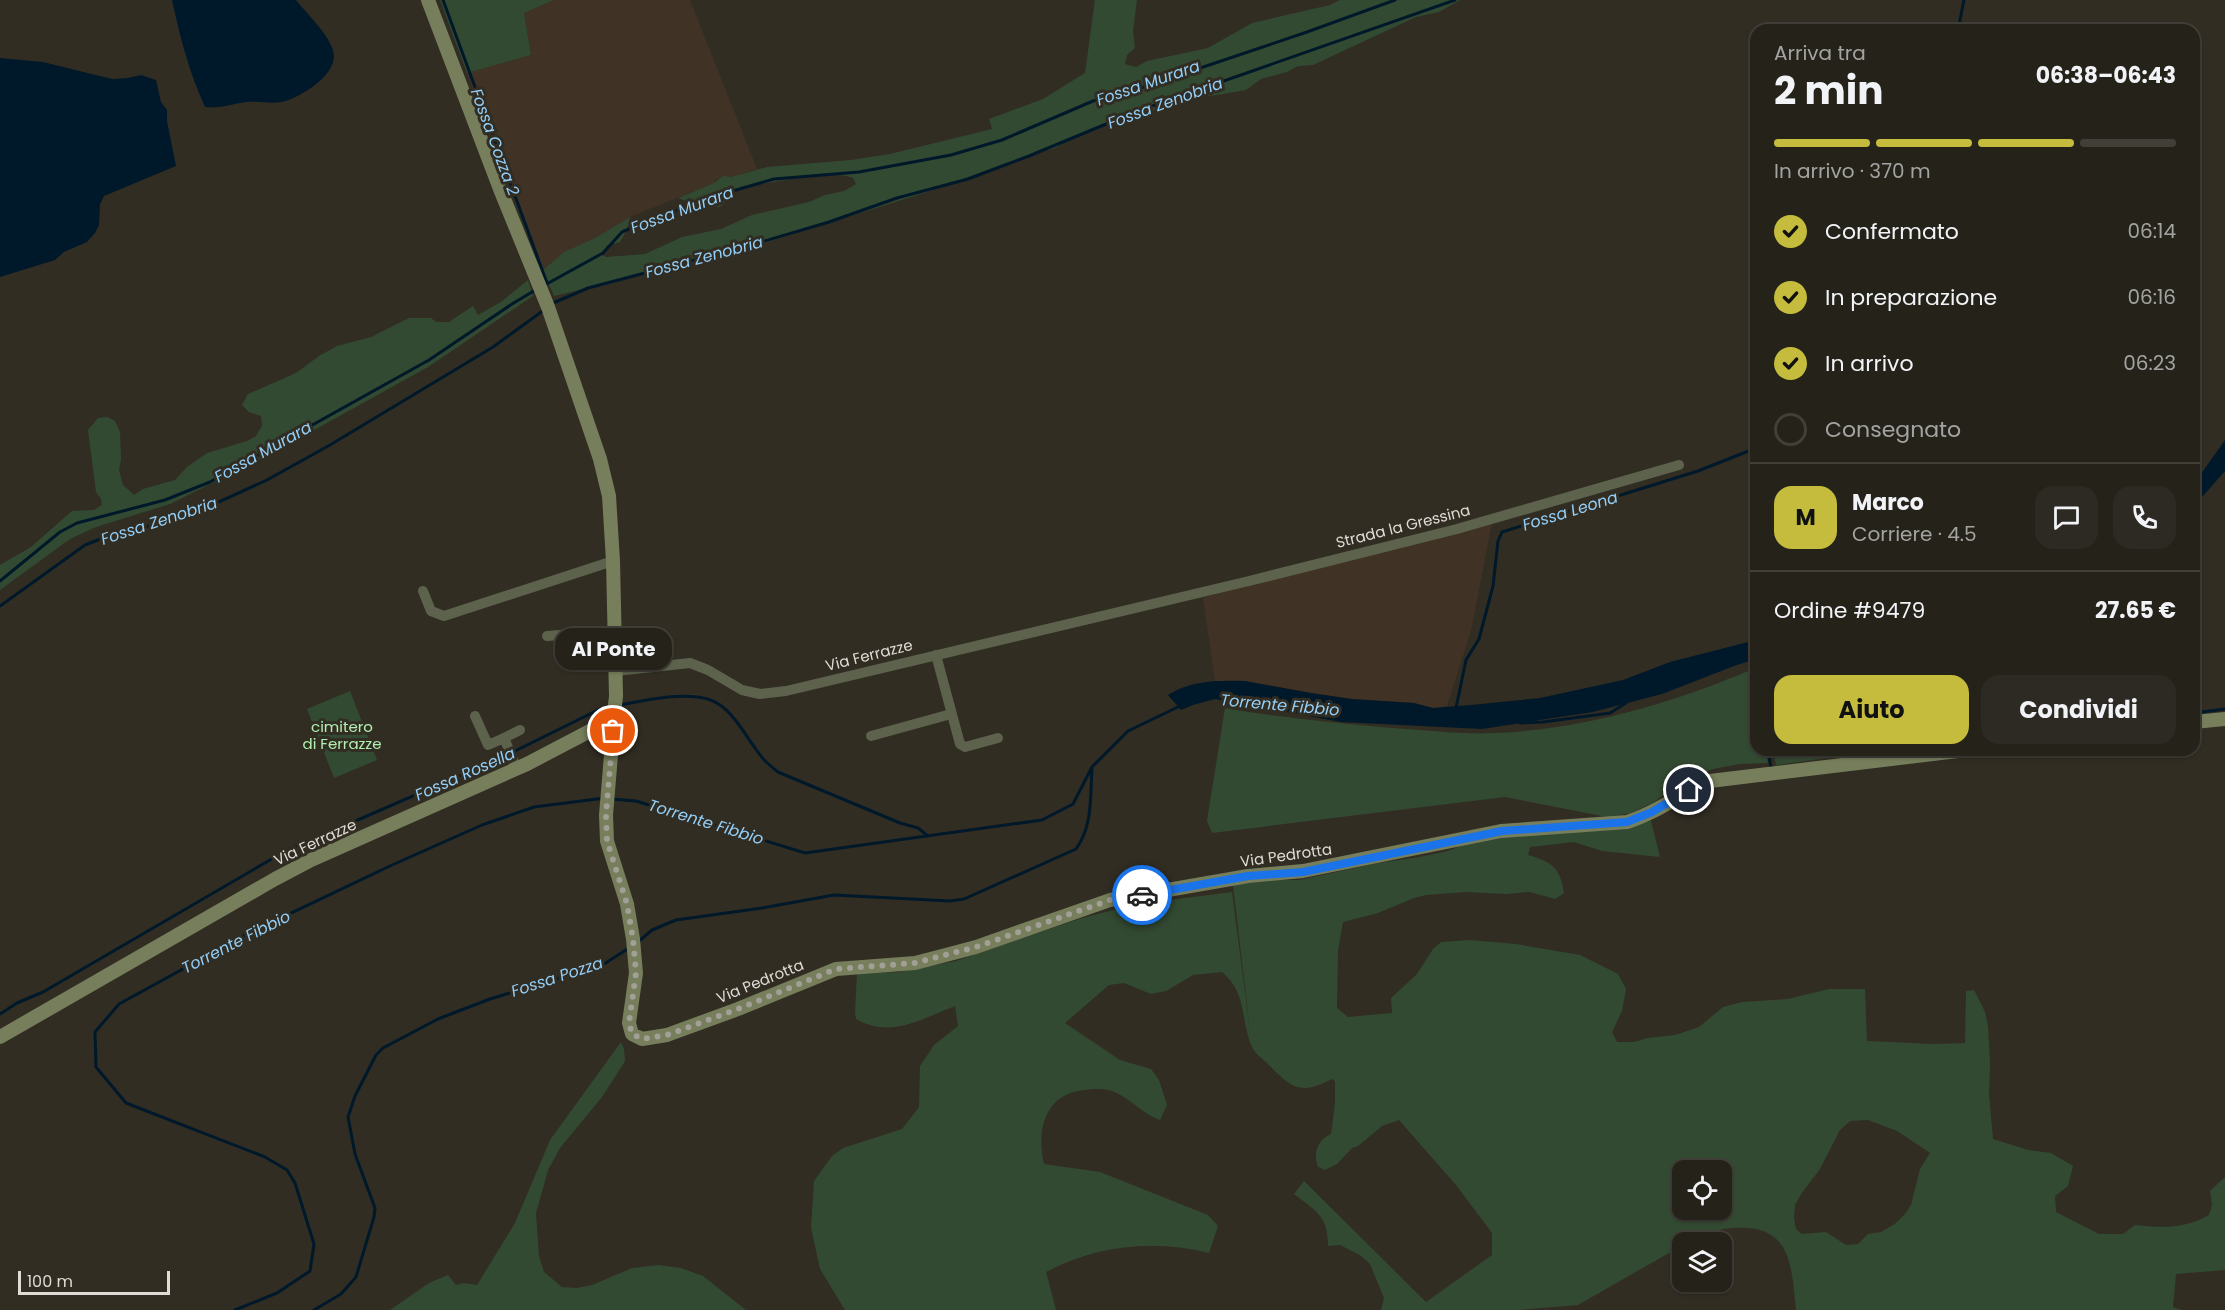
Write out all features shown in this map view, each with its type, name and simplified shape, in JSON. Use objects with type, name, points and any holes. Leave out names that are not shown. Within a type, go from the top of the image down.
[{"type":"street","points":[[428,0],[543,294],[600,459],[609,496],[613,561],[616,696],[611,717]]},
{"type":"street","name":"Strada la Gressina","points":[[1132,608],[1457,529],[1679,465]]},
{"type":"street","points":[[423,591],[431,611],[444,616],[613,561]]},
{"type":"street","name":"Via Ferrazze","points":[[616,671],[690,663],[708,670],[742,690],[760,694],[786,691],[1132,608]]},
{"type":"street","points":[[548,636],[615,631]]},
{"type":"street","points":[[936,656],[960,744],[965,747],[998,738]]},
{"type":"street","points":[[870,736],[951,714]]},
{"type":"street","points":[[475,716],[488,745],[505,742],[520,730]]},
{"type":"street","name":"Via Ferrazze","points":[[0,1037],[275,879],[611,717]]},
{"type":"street","name":"Via Pedrotta","points":[[611,717],[613,731],[606,815],[607,841],[627,904],[633,946],[636,973],[629,1023],[632,1034],[642,1039],[667,1035],[836,969],[915,963],[985,944],[1110,900],[1248,876],[1303,872],[1502,831],[1627,822],[1638,819],[1689,790],[1710,781],[1916,756]]},
{"type":"street","points":[[2200,721],[2225,718]]},
{"type":"street","points":[[505,742],[515,763]]},
{"type":"shaded area","points":[[554,0],[690,0],[757,169],[717,179],[714,183],[630,217],[595,238],[564,252],[543,270],[509,188],[467,73],[531,55],[524,13]]},
{"type":"shaded area","points":[[1492,523],[1471,631],[1447,706],[1433,708],[1414,703],[1352,699],[1245,681],[1215,681],[1203,598],[1328,558]]},
{"type":"green space","points":[[440,0],[554,0],[524,13],[531,55],[467,73]]},
{"type":"green space","points":[[1095,0],[1137,0],[1133,31],[1135,48],[1127,55],[1125,64],[1136,67],[1147,61],[1208,48],[1252,23],[1330,5],[1340,0],[1460,0],[1439,12],[1416,17],[1313,65],[1298,66],[1287,72],[1261,79],[1246,90],[1205,97],[1123,119],[1076,136],[1055,148],[927,192],[729,254],[554,296],[543,270],[564,252],[595,238],[630,217],[627,230],[620,242],[608,245],[600,254],[606,257],[645,254],[682,237],[721,229],[752,215],[809,202],[825,195],[844,191],[856,184],[853,178],[830,175],[744,186],[734,192],[720,207],[704,206],[700,201],[688,202],[678,198],[714,183],[723,176],[731,177],[767,167],[851,160],[890,154],[992,129],[989,119],[1043,99],[1085,73]]},
{"type":"green space","points":[[528,280],[533,296],[428,367],[271,454],[170,504],[96,527],[70,539],[0,590],[0,565],[31,547],[72,511],[94,510],[102,505],[96,492],[88,430],[98,418],[107,417],[115,421],[120,432],[119,470],[123,485],[134,495],[143,489],[175,480],[187,467],[207,453],[256,436],[262,426],[261,416],[249,412],[242,405],[248,394],[296,373],[337,346],[371,337],[409,318],[431,318],[436,322],[449,322],[473,306],[478,315],[501,302]]},
{"type":"green space","points":[[1750,670],[1750,756],[1767,756],[1768,763],[1740,764],[1713,769],[1694,776],[1654,802],[1631,813],[1607,817],[1505,797],[1212,833],[1207,821],[1225,708],[1371,726],[1458,733],[1497,733],[1596,720],[1660,703]]},
{"type":"green space","name":"cimitero di Ferrazze","points":[[350,691],[377,760],[334,778],[307,709]]},
{"type":"green space","points":[[1774,756],[1841,756],[1776,765]]},
{"type":"green space","points":[[1651,821],[1660,857],[1602,851],[1574,842],[1530,847],[1528,855],[1549,863],[1560,877],[1564,893],[1555,899],[1530,892],[1506,894],[1466,892],[1426,895],[1378,913],[1343,922],[1338,951],[1337,1008],[1348,1017],[1392,1013],[1391,998],[1417,974],[1433,949],[1441,942],[1470,940],[1516,944],[1580,955],[1618,974],[1626,989],[1622,1011],[1612,1032],[1617,1042],[1634,1042],[1675,1035],[1699,1027],[1723,1007],[1742,1002],[1788,999],[1829,989],[1865,989],[1867,1041],[1965,1043],[1966,991],[1974,990],[1985,1012],[1988,1026],[1989,1094],[1993,1139],[2028,1150],[2051,1153],[2073,1166],[2068,1186],[2055,1196],[2056,1212],[2099,1234],[2123,1234],[2135,1225],[2164,1227],[2182,1225],[2209,1215],[2212,1205],[2210,1191],[2225,1177],[2225,1270],[2176,1274],[2173,1307],[2182,1310],[1796,1310],[1788,1259],[1782,1246],[1774,1237],[1762,1230],[1723,1229],[1713,1232],[1672,1232],[1672,1251],[1578,1305],[1519,1310],[1381,1310],[1384,1298],[1370,1264],[1360,1255],[1340,1245],[1328,1246],[1323,1221],[1314,1210],[1294,1194],[1304,1181],[1426,1302],[1492,1255],[1492,1233],[1456,1185],[1399,1120],[1382,1126],[1358,1146],[1352,1148],[1337,1164],[1325,1170],[1318,1167],[1317,1148],[1322,1140],[1331,1134],[1335,1081],[1332,1079],[1312,1087],[1297,1087],[1283,1079],[1259,1056],[1253,1050],[1248,1037],[1240,998],[1230,980],[1222,972],[1193,975],[1166,991],[1151,994],[1124,983],[1109,985],[1065,1023],[1120,1060],[1151,1069],[1159,1080],[1167,1105],[1160,1120],[1112,1091],[1095,1089],[1071,1093],[1061,1098],[1046,1115],[1041,1139],[1044,1164],[1100,1172],[1208,1215],[1218,1226],[1209,1253],[1167,1246],[1126,1247],[1105,1250],[1065,1263],[1046,1272],[1056,1310],[845,1310],[820,1269],[811,1228],[814,1181],[832,1156],[843,1148],[902,1129],[919,1107],[920,1066],[934,1045],[958,1026],[955,1006],[918,1021],[894,1027],[869,1025],[856,1019],[857,973],[899,972],[956,961],[1079,919],[1132,905],[1232,892],[1251,1038],[1233,885],[1269,880],[1299,880],[1378,863],[1420,857],[1448,851],[1492,834],[1526,828]],"holes":[[[1868,1120],[1897,1131],[1930,1153],[1920,1169],[1911,1205],[1896,1223],[1881,1232],[1868,1234],[1858,1244],[1846,1245],[1826,1232],[1802,1234],[1796,1229],[1795,1205],[1820,1169],[1840,1130],[1850,1121]]]},
{"type":"green space","points":[[621,1042],[625,1061],[602,1097],[560,1148],[548,1170],[536,1213],[539,1256],[544,1272],[562,1287],[577,1288],[592,1285],[632,1268],[659,1265],[681,1268],[703,1276],[746,1310],[390,1310],[429,1283],[448,1275],[456,1285],[464,1283],[477,1285],[515,1223],[550,1140]]},
{"type":"water","points":[[172,0],[296,0],[319,26],[329,42],[333,49],[333,64],[323,78],[307,91],[282,102],[246,102],[220,107],[205,107],[194,81]]},
{"type":"water","points":[[0,58],[43,62],[112,79],[141,75],[156,80],[161,102],[167,110],[176,166],[104,196],[100,204],[99,225],[87,242],[64,252],[55,260],[0,277]]},
{"type":"water","points":[[2225,440],[2225,471],[2200,499],[2200,474]]},
{"type":"water","points":[[1750,642],[1750,661],[1662,694],[1593,712],[1482,729],[1341,722],[1215,699],[1181,710],[1168,695],[1196,684],[1215,681],[1245,681],[1352,699],[1414,703],[1433,708],[1540,698],[1623,680],[1670,662]]},
{"type":"waterway","name":"Fossa Cozza 2","points":[[443,0],[547,283]]},
{"type":"waterway","name":"Fossa Murara","points":[[543,286],[603,253],[622,232],[719,195],[774,179],[859,172],[951,155],[1002,140],[1093,101],[1123,94],[1395,0]]},
{"type":"waterway","name":"Fossa Zenobria","points":[[551,304],[588,288],[751,245],[829,222],[897,198],[968,179],[1135,112],[1455,0]]},
{"type":"waterway","name":"Fossa Leona","points":[[1959,24],[1964,0]]},
{"type":"waterway","name":"Fossa Murara","points":[[0,581],[60,532],[77,523],[165,500],[210,482],[429,360],[537,289]]},
{"type":"waterway","name":"Fossa Zenobria","points":[[0,606],[85,545],[116,533],[165,523],[199,511],[267,480],[493,347],[544,310]]},
{"type":"waterway","name":"Fossa Leona","points":[[1456,708],[1466,660],[1479,639],[1493,586],[1498,541],[1502,532],[1698,471],[1750,450]]},
{"type":"waterway","name":"Fossa Rosella","points":[[620,705],[685,696],[710,700],[720,705],[732,716],[763,758],[778,772],[900,823],[918,828],[928,836]]},
{"type":"waterway","name":"Torrente Fibbio","points":[[1520,723],[1610,713],[1626,703]]},
{"type":"waterway","name":"Torrente Fibbio","points":[[611,799],[636,801],[805,853],[1042,820],[1073,804],[1092,767],[1128,731],[1180,706]]},
{"type":"waterway","name":"Fossa Rosella","points":[[513,752],[598,710],[610,707]]},
{"type":"waterway","points":[[2200,712],[2225,709]]},
{"type":"waterway","name":"Fossa Rosella","points":[[0,1014],[17,1003],[43,992],[282,853],[507,755]]},
{"type":"waterway","points":[[1769,756],[1771,768],[1774,768]]},
{"type":"waterway","name":"Fossa Pozza","points":[[639,941],[652,930],[676,920],[834,895],[950,901],[964,899],[1076,849],[1088,821],[1092,769]]},
{"type":"waterway","name":"Torrente Fibbio","points":[[235,1310],[277,1293],[310,1271],[314,1244],[295,1183],[287,1170],[265,1157],[126,1103],[96,1067],[95,1032],[119,1004],[245,935],[392,865],[482,825],[534,807],[605,798]]},
{"type":"waterway","name":"Fossa Pozza","points":[[314,1310],[341,1294],[356,1277],[374,1217],[375,1208],[355,1154],[348,1117],[355,1096],[376,1055],[383,1048],[438,1019],[490,999],[604,964],[629,948]]},
{"type":"way so far","points":[[613,731],[606,815],[607,841],[627,904],[633,939],[636,973],[629,1023],[632,1034],[642,1039],[667,1035],[720,1016],[836,969],[915,963],[1011,936],[1065,914],[1110,900],[1142,895]]},
{"type":"place","name":"Al Ponte","points":[[613,731]]},
{"type":"route","points":[[1142,895],[1248,876],[1303,872],[1502,831],[1627,822],[1652,812],[1689,790]]}]
